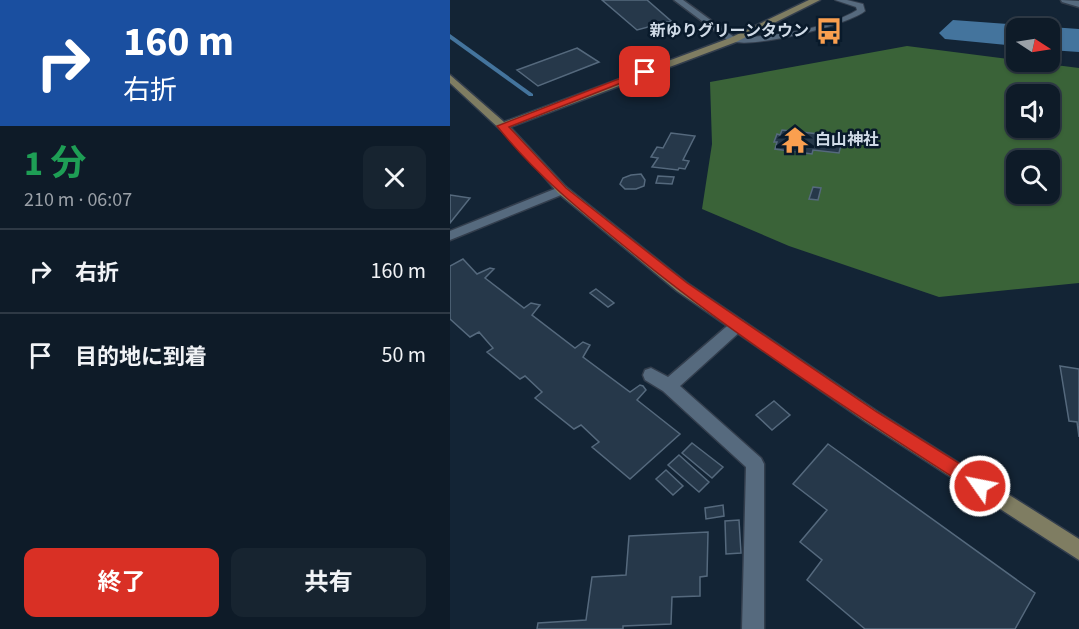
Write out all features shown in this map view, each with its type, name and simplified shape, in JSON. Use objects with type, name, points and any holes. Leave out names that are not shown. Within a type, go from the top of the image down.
[{"type":"street","points":[[678,0],[733,40]]},
{"type":"street","points":[[502,126],[733,40],[816,0]]},
{"type":"street","points":[[1065,0],[1079,4]]},
{"type":"street","points":[[450,78],[502,126],[562,190],[682,287],[872,417],[1079,550]]},
{"type":"street","points":[[450,236],[562,190]]},
{"type":"street","points":[[669,386],[738,325]]},
{"type":"street","points":[[651,375],[669,386],[755,464],[753,629]]},
{"type":"lane","points":[[733,40],[755,40],[825,25],[854,17],[861,11],[860,6],[839,0]]},
{"type":"green space","points":[[907,46],[1006,59],[1006,72],[1060,72],[1060,66],[1079,68],[1079,283],[939,297],[789,246],[702,209],[712,144],[710,82]]},
{"type":"water","points":[[953,20],[1006,24],[1006,45],[945,39],[939,33]]},
{"type":"water","points":[[1060,28],[1079,29],[1079,52],[1060,51]]},
{"type":"building","points":[[602,0],[647,0],[671,21],[637,30]]},
{"type":"building","points":[[577,48],[599,62],[538,86],[517,70]]},
{"type":"building","points":[[782,130],[819,134],[818,138],[842,141],[839,153],[813,150],[812,154],[775,149],[777,142],[774,142],[777,134],[780,135]]},
{"type":"building","points":[[671,133],[695,136],[683,160],[689,161],[685,169],[652,167],[658,158],[651,157],[657,147],[663,148]]},
{"type":"building","points":[[641,174],[645,180],[644,186],[625,189],[620,184],[623,178]]},
{"type":"building","points":[[658,176],[674,177],[672,184],[656,183]]},
{"type":"building","points":[[813,187],[821,188],[818,200],[809,199]]},
{"type":"building","points":[[450,195],[470,198],[450,223]]},
{"type":"building","points":[[463,259],[477,274],[490,268],[494,269],[485,278],[524,308],[531,303],[540,305],[532,315],[575,348],[583,342],[590,345],[583,357],[630,392],[640,385],[643,386],[646,390],[637,400],[680,434],[630,479],[592,447],[599,442],[581,425],[574,429],[535,398],[542,392],[525,376],[520,379],[487,352],[493,348],[479,332],[470,337],[450,319],[450,266]]},
{"type":"building","points":[[596,289],[614,303],[608,307],[590,293]]},
{"type":"building","points":[[1060,366],[1079,369],[1079,437],[1077,422],[1069,421]]},
{"type":"building","points":[[774,401],[790,415],[772,430],[756,415]]},
{"type":"building","points":[[692,443],[723,467],[712,478],[682,453]]},
{"type":"building","points":[[828,444],[1035,593],[1015,629],[865,629],[807,580],[822,560],[800,542],[827,510],[793,484]]},
{"type":"building","points":[[679,455],[709,482],[699,492],[668,465]]},
{"type":"building","points":[[666,470],[683,486],[673,495],[656,479]]},
{"type":"building","points":[[723,505],[724,516],[706,519],[705,508]]},
{"type":"building","points":[[739,520],[741,553],[726,554],[725,521]]},
{"type":"building","points":[[708,532],[707,576],[700,577],[700,596],[672,597],[671,624],[623,626],[623,629],[537,629],[538,623],[586,620],[592,577],[626,575],[629,536]]},
{"type":"waterway","points":[[450,36],[531,95]]},
{"type":"place","name":"新ゆりグリーンタウン","points":[[829,31]]},
{"type":"place","name":"白山神社","points":[[795,140]]},
{"type":"route","points":[[645,72],[502,126],[521,143],[562,190],[682,287],[872,417],[980,486]]}]
